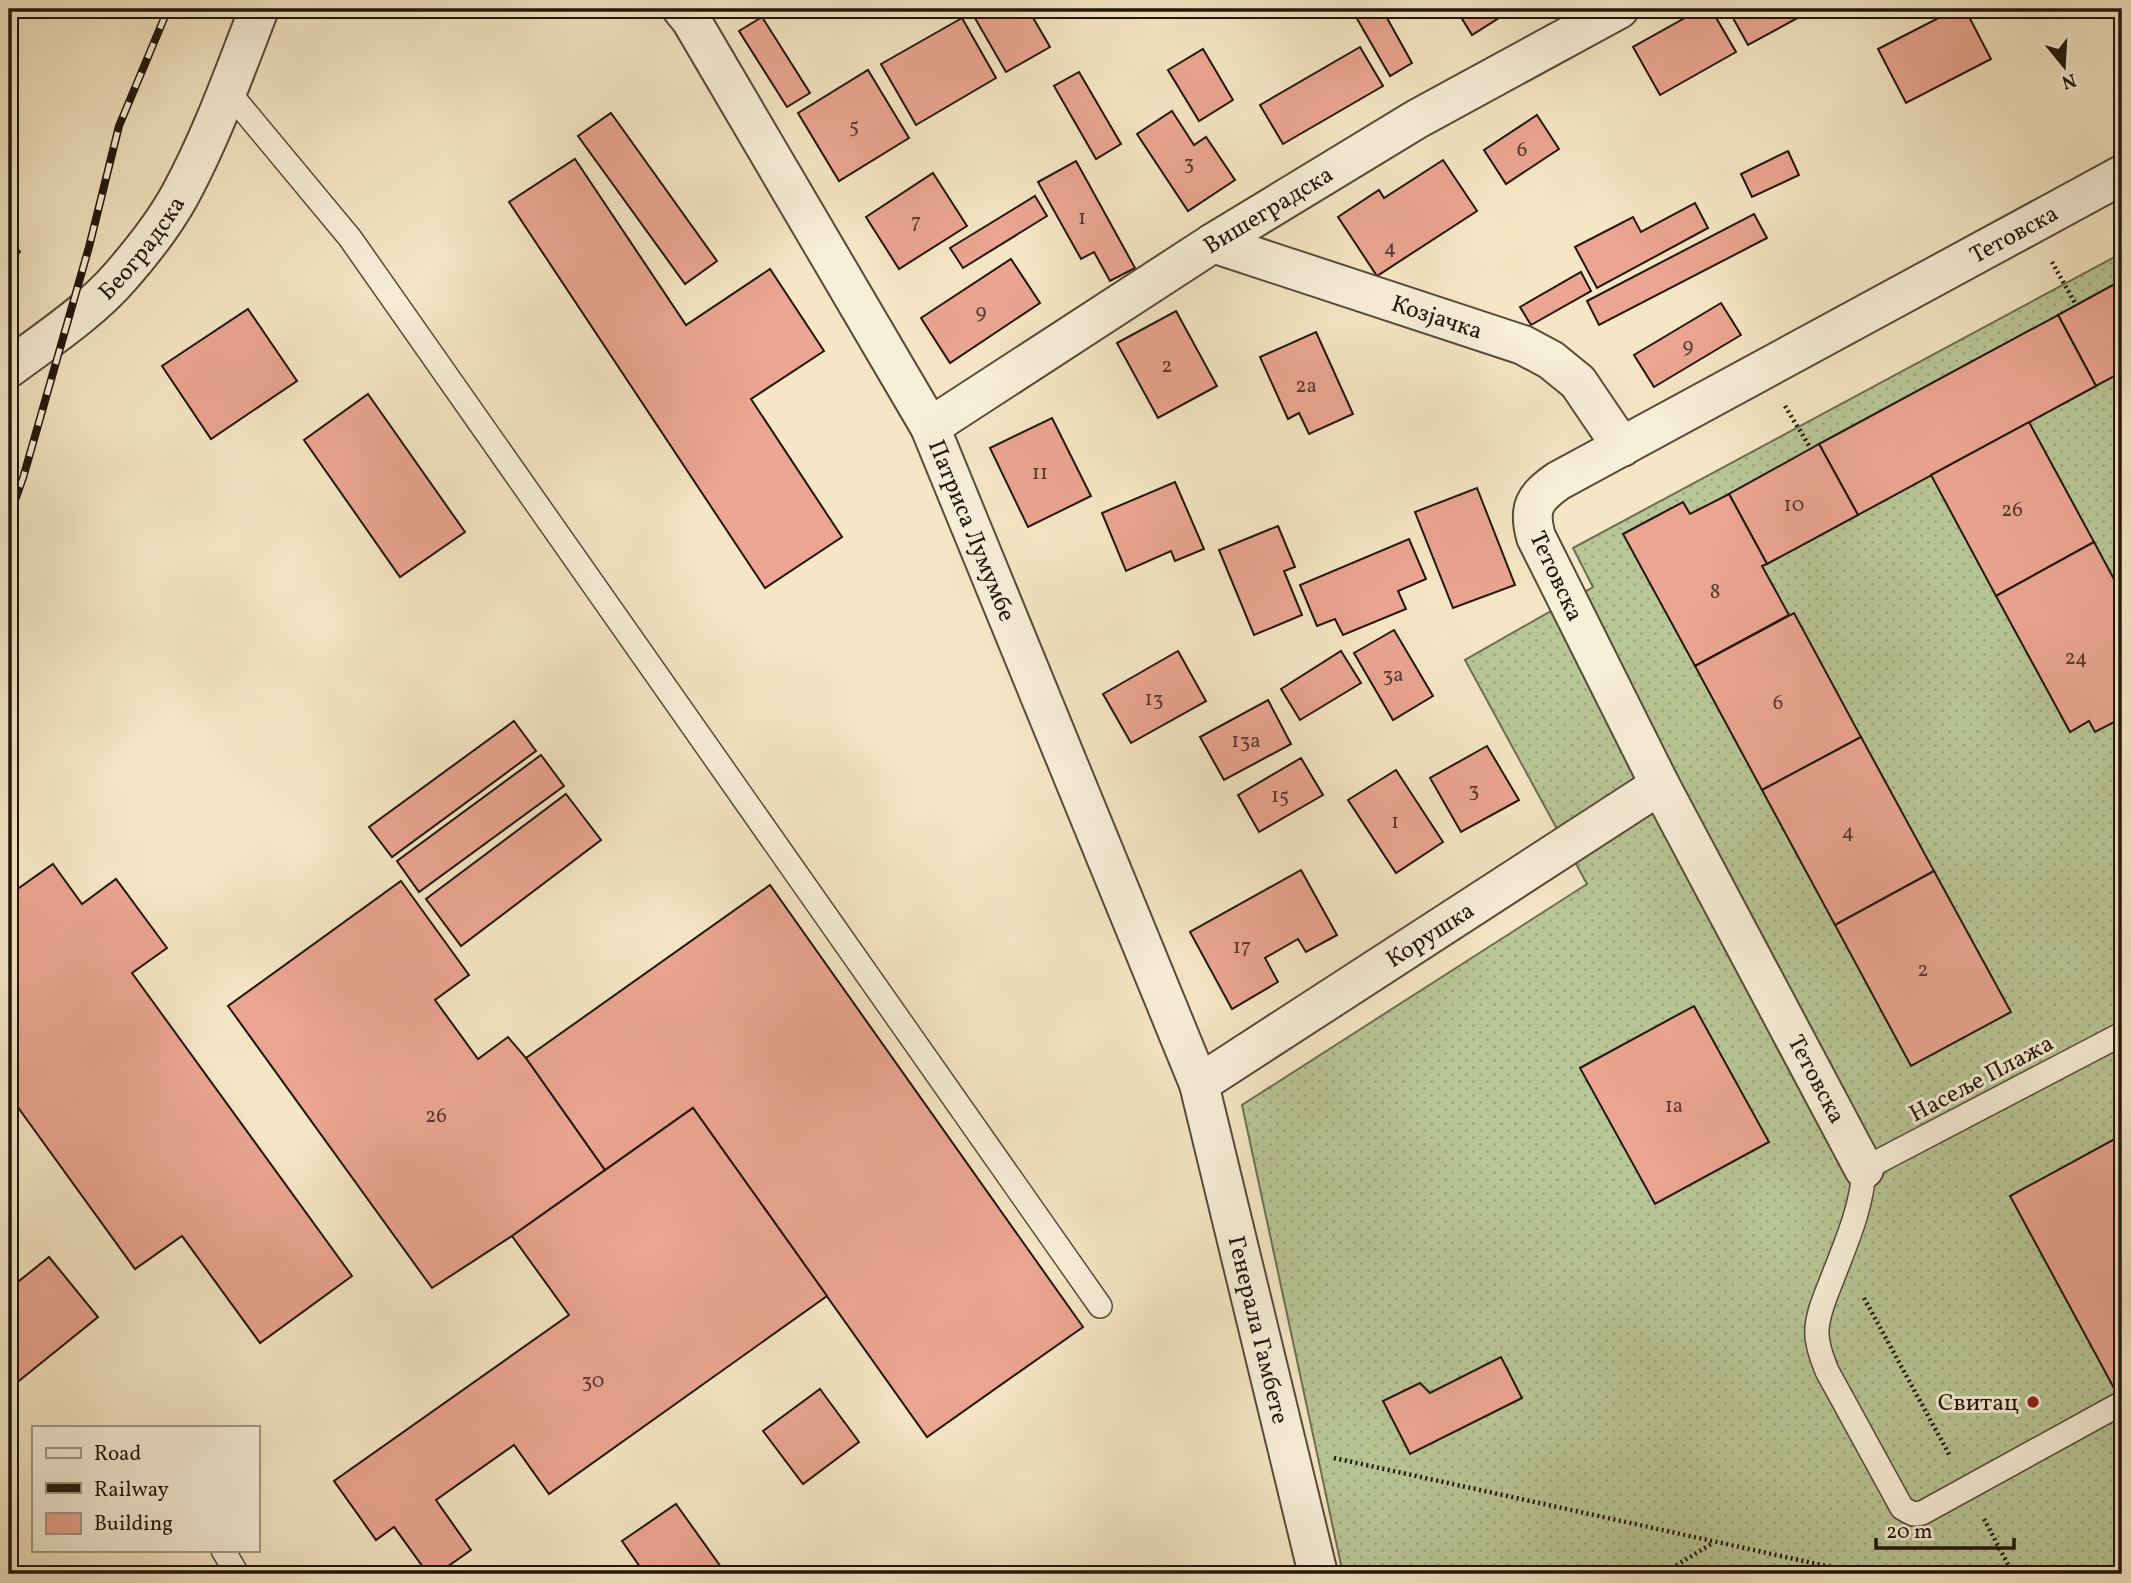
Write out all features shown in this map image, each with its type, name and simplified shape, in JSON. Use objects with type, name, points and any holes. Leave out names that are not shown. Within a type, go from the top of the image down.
[{"type":"street","name":"Београдска","points":[[9,368],[67,324],[118,279],[150,240],[179,197],[260,9]]},
{"type":"street","name":"Вишеградска","points":[[930,427],[1213,243],[1417,118],[1619,9]]},
{"type":"street","name":"Патриса Лумумбе","points":[[698,12],[930,427],[1199,1084]]},
{"type":"street","name":"Тетовска","points":[[1864,1169],[1660,785],[1536,537],[1532,522],[1534,504],[1543,491],[1558,481],[2122,175]]},
{"type":"street","name":"Козјачка","points":[[1213,243],[1523,345],[1550,360],[1578,382],[1622,447]]},
{"type":"street","name":"Корушка","points":[[1199,1084],[1660,785]]},
{"type":"street","name":"Генерала Гамбете","points":[[1199,1084],[1318,1574]]},
{"type":"lane","points":[[227,90],[350,238],[1100,1306]]},
{"type":"lane","name":"Насеље Плажа","points":[[1864,1169],[2122,1034]]},
{"type":"lane","points":[[1864,1169],[1863,1191],[1857,1214],[1821,1308],[1817,1331],[1827,1371],[1902,1508],[1913,1514],[1922,1513],[2122,1403]]},
{"type":"lane","points":[[224,1552],[237,1574]]},
{"type":"path","points":[[1841,1256],[2013,1574]]},
{"type":"path","points":[[1288,1448],[1863,1574]]},
{"type":"path","points":[[1662,1574],[1714,1543]]},
{"type":"green space","points":[[2122,253],[2122,1574],[1343,1574],[1242,1105],[1587,884],[1465,660],[1593,587],[1573,548]]},
{"type":"building","points":[[980,9],[1028,9],[1050,47],[1006,72],[972,13]]},
{"type":"building","points":[[1382,9],[1412,63],[1390,76],[1352,10]]},
{"type":"building","points":[[1456,9],[1513,9],[1472,35]]},
{"type":"building","points":[[1701,9],[1711,9],[1736,52],[1660,95],[1633,47]]},
{"type":"building","points":[[1728,9],[1814,9],[1748,45]]},
{"type":"building","points":[[1956,9],[1965,9],[1991,59],[1906,103],[1878,49]]},
{"type":"building","points":[[762,17],[810,93],[787,107],[739,31]]},
{"type":"building","points":[[962,18],[996,78],[916,125],[881,64]]},
{"type":"building","points":[[1360,47],[1383,86],[1283,144],[1260,105]]},
{"type":"building","points":[[1203,49],[1233,100],[1199,121],[1168,70]]},
{"type":"building","points":[[868,70],[909,138],[839,181],[798,113]]},
{"type":"building","points":[[1079,72],[1121,144],[1096,159],[1054,86]]},
{"type":"building","points":[[1172,111],[1194,145],[1206,137],[1235,180],[1188,211],[1137,134]]},
{"type":"building","points":[[611,113],[717,261],[685,284],[578,136]]},
{"type":"building","points":[[1537,115],[1559,149],[1506,184],[1484,150]]},
{"type":"building","points":[[1788,151],[1799,175],[1752,197],[1741,174]]},
{"type":"building","points":[[575,159],[686,325],[770,269],[824,351],[751,399],[842,537],[765,588],[509,202]]},
{"type":"building","points":[[1443,160],[1477,211],[1377,276],[1338,217],[1379,190],[1384,198]]},
{"type":"building","points":[[1076,161],[1135,268],[1110,281],[1094,252],[1081,259],[1038,182]]},
{"type":"building","points":[[933,173],[967,226],[899,269],[866,217]]},
{"type":"building","points":[[1035,196],[1047,216],[963,268],[950,248]]},
{"type":"building","points":[[1695,203],[1708,228],[1597,288],[1575,247],[1633,217],[1641,232]]},
{"type":"building","points":[[1754,214],[1767,238],[1599,325],[1587,301]]},
{"type":"building","points":[[9,236],[20,252],[9,260]]},
{"type":"building","points":[[1011,259],[1040,303],[950,363],[921,318]]},
{"type":"building","points":[[1581,272],[1591,291],[1531,325],[1520,307]]},
{"type":"building","points":[[2122,280],[2122,372],[2096,386],[2058,315]]},
{"type":"building","points":[[1721,303],[1741,335],[1654,387],[1634,355]]},
{"type":"building","points":[[248,309],[297,381],[211,439],[162,366]]},
{"type":"building","points":[[1176,311],[1217,386],[1158,418],[1117,343]]},
{"type":"building","points":[[2058,315],[2096,386],[1858,515],[1819,444]]},
{"type":"building","points":[[1316,332],[1353,414],[1309,434],[1299,413],[1288,419],[1260,357]]},
{"type":"building","points":[[368,394],[465,532],[400,577],[304,440]]},
{"type":"building","points":[[1052,418],[1091,496],[1028,527],[990,448]]},
{"type":"building","points":[[2029,422],[2094,542],[1996,596],[1931,475]]},
{"type":"building","points":[[1819,444],[1858,515],[1767,564],[1729,494]]},
{"type":"building","points":[[1175,482],[1204,549],[1175,561],[1171,551],[1126,571],[1102,513]]},
{"type":"building","points":[[1477,488],[1515,585],[1453,608],[1415,512]]},
{"type":"building","points":[[1729,494],[1767,564],[1762,566],[1789,615],[1695,666],[1623,534],[1683,502],[1690,514]]},
{"type":"building","points":[[1278,526],[1295,567],[1284,571],[1302,615],[1254,635],[1219,550]]},
{"type":"building","points":[[1409,539],[1426,579],[1398,591],[1406,609],[1343,635],[1335,619],[1317,626],[1300,585]]},
{"type":"building","points":[[2094,542],[2122,594],[2122,718],[2095,732],[2089,721],[2070,732],[1996,596]]},
{"type":"building","points":[[1794,613],[1861,737],[1762,790],[1695,666]]},
{"type":"building","points":[[1394,630],[1433,696],[1393,720],[1354,653]]},
{"type":"building","points":[[1178,651],[1206,701],[1131,743],[1103,694]]},
{"type":"building","points":[[1341,651],[1361,683],[1300,720],[1281,689]]},
{"type":"building","points":[[1268,700],[1291,744],[1224,780],[1200,737]]},
{"type":"building","points":[[514,721],[536,751],[392,857],[369,827]]},
{"type":"building","points":[[1861,737],[1934,871],[1835,925],[1762,790]]},
{"type":"building","points":[[1487,746],[1519,800],[1461,832],[1430,778]]},
{"type":"building","points":[[541,755],[564,786],[419,892],[397,861]]},
{"type":"building","points":[[1301,758],[1323,795],[1259,832],[1238,795]]},
{"type":"building","points":[[1396,770],[1443,842],[1396,873],[1348,800]]},
{"type":"building","points":[[566,794],[601,840],[461,946],[426,899]]},
{"type":"building","points":[[53,864],[82,904],[116,879],[167,948],[132,973],[352,1276],[260,1343],[182,1236],[135,1269],[9,1095],[9,895]]},
{"type":"building","points":[[1301,870],[1337,935],[1306,952],[1298,939],[1265,958],[1278,982],[1232,1009],[1190,932]]},
{"type":"building","points":[[1934,871],[2011,1012],[1911,1066],[1835,925]]},
{"type":"building","points":[[401,881],[469,975],[435,1000],[478,1059],[508,1037],[526,1058],[605,1170],[512,1236],[432,1288],[228,1006]]},
{"type":"building","points":[[770,885],[1083,1327],[927,1437],[693,1108],[605,1170],[526,1058]]},
{"type":"building","points":[[1694,1006],[1769,1142],[1655,1204],[1580,1068]]},
{"type":"building","points":[[693,1108],[827,1296],[549,1494],[514,1445],[436,1500],[471,1550],[437,1574],[428,1574],[394,1527],[376,1540],[334,1481],[569,1315],[512,1236]]},
{"type":"building","points":[[2122,1135],[2122,1387],[2115,1390],[2010,1196]]},
{"type":"building","points":[[49,1257],[98,1317],[9,1389],[9,1289]]},
{"type":"building","points":[[1501,1357],[1522,1398],[1410,1454],[1383,1401],[1420,1383],[1430,1393]]},
{"type":"building","points":[[820,1389],[859,1442],[803,1484],[763,1431]]},
{"type":"building","points":[[676,1504],[726,1574],[645,1574],[622,1541]]},
{"type":"railway","points":[[9,517],[23,478],[89,247],[119,126],[168,9]]},
{"type":"place","name":"Свитац","points":[[2033,1402]]}]
